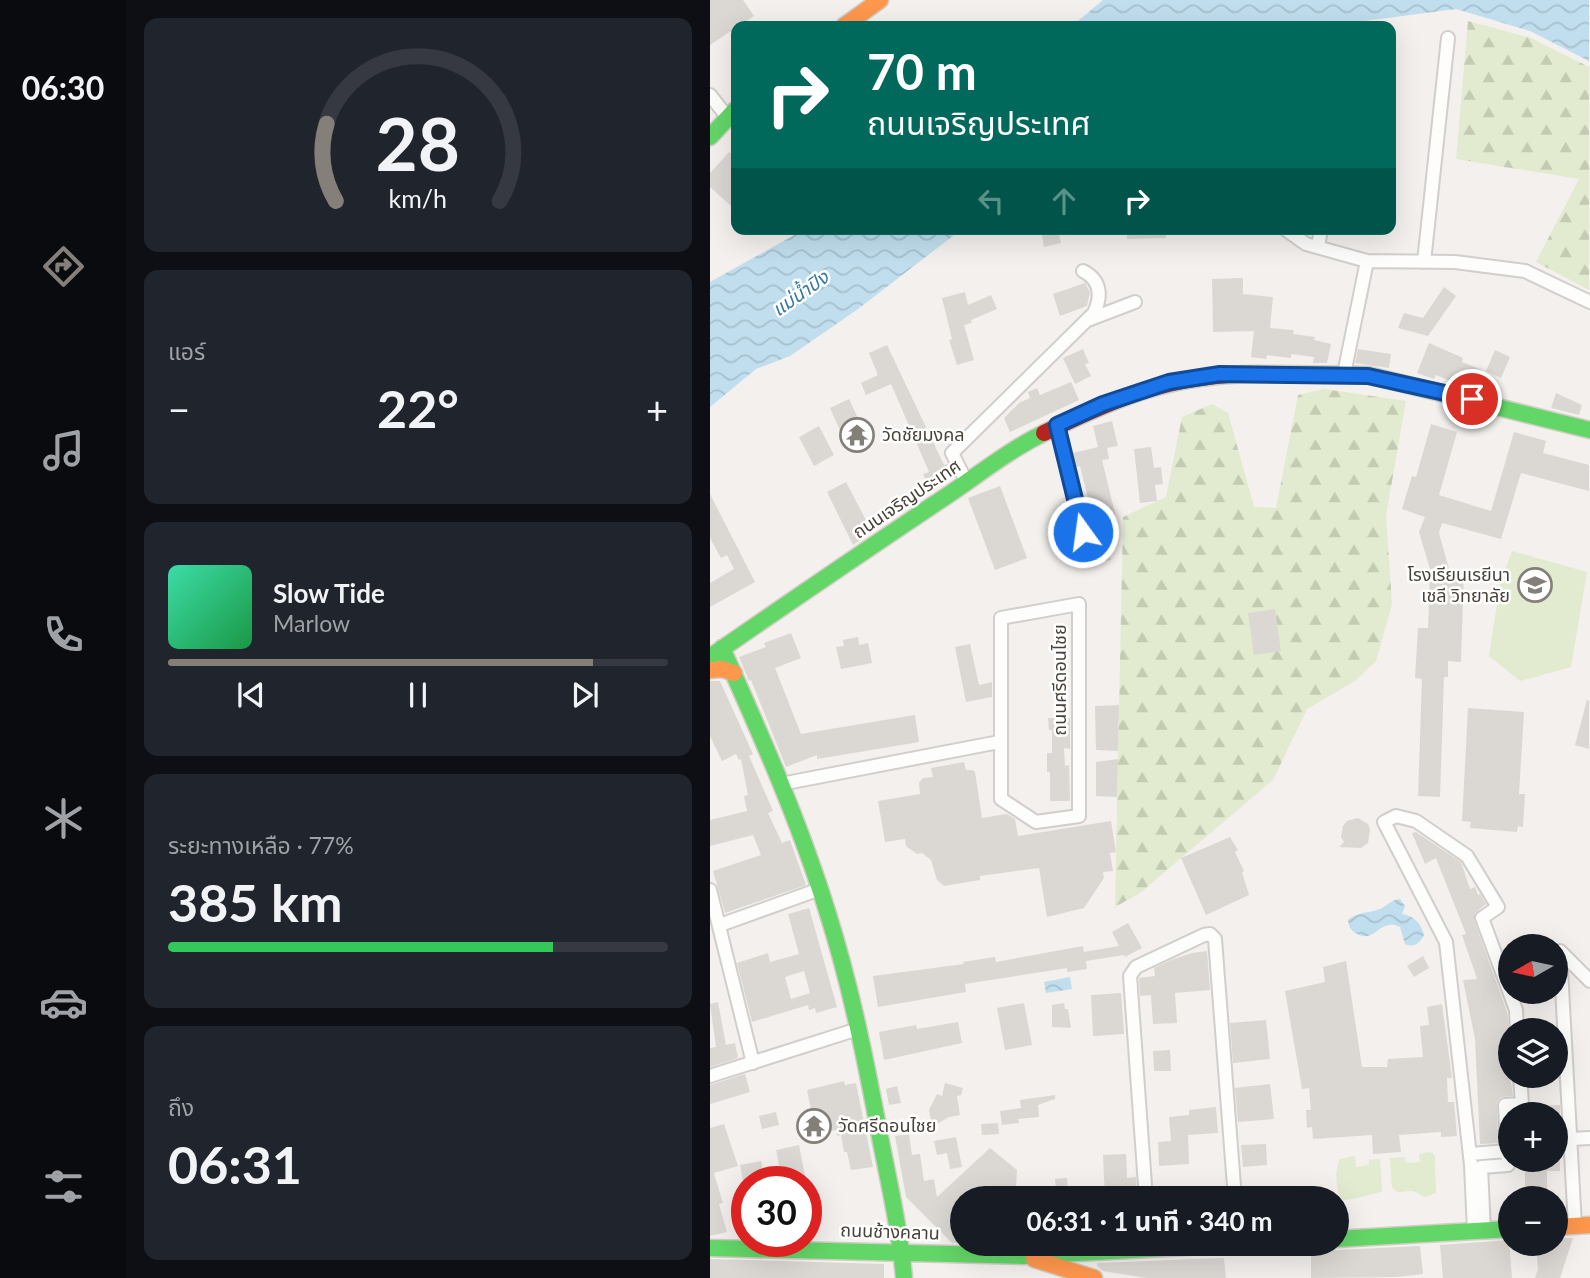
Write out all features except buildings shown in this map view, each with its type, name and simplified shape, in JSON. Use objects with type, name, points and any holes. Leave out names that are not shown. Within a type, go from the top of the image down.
[{"type":"street","points":[[851,21],[880,0]]},
{"type":"street","points":[[1424,262],[1448,38]]},
{"type":"street","points":[[710,95],[731,112]]},
{"type":"street","points":[[710,137],[731,114]]},
{"type":"street","points":[[1293,235],[1306,244],[1367,261],[1455,262],[1525,271],[1590,302]]},
{"type":"street","points":[[1318,247],[1320,235]]},
{"type":"street","points":[[1344,374],[1367,261]]},
{"type":"street","points":[[967,483],[952,453],[1094,313],[1100,301],[1100,293],[1095,280],[1083,271]]},
{"type":"street","points":[[1087,320],[1135,302]]},
{"type":"street","name":"ถนนเจริญประเทศ","points":[[716,652],[1016,447],[1103,404],[1169,382],[1220,374],[1368,376],[1590,430]]},
{"type":"street","points":[[1057,425],[1083,532]]},
{"type":"street","name":"ถนนศรีดอนไชย","points":[[1079,604],[1079,816],[1036,822],[1000,799],[999,742],[1001,618],[1079,604]]},
{"type":"street","points":[[716,652],[734,673],[781,784],[820,889],[841,957],[902,1252],[904,1278]]},
{"type":"street","points":[[710,670],[722,669],[734,673]]},
{"type":"street","points":[[781,784],[999,742]]},
{"type":"street","points":[[1479,1231],[1446,942],[1384,822],[1396,816],[1416,821],[1467,856],[1498,907],[1482,918],[1516,1010],[1516,1018]]},
{"type":"street","points":[[720,925],[820,889]]},
{"type":"street","points":[[710,890],[753,1063]]},
{"type":"street","points":[[1145,1186],[1130,976],[1136,967],[1210,934],[1215,939],[1235,1186]]},
{"type":"street","points":[[1582,1225],[1571,1139],[1560,950],[1590,981]]},
{"type":"street","points":[[710,1076],[858,1029]]},
{"type":"street","points":[[1571,1139],[1590,1138]]},
{"type":"street","points":[[1470,1154],[1498,1152]]},
{"type":"street","points":[[1479,1231],[1481,1167],[1498,1166]]},
{"type":"street","points":[[1349,1238],[1498,1230]]},
{"type":"street","name":"ถนนช้างคลาน","points":[[710,1248],[950,1254]]},
{"type":"street","points":[[1024,1256],[1094,1278]]},
{"type":"green space","points":[[1468,21],[1531,38],[1589,67],[1589,290],[1536,262],[1579,179],[1456,159]]},
{"type":"green space","points":[[1324,389],[1406,401],[1386,516],[1392,604],[1376,661],[1355,681],[1307,709],[1273,780],[1140,893],[1115,907],[1123,517],[1166,497],[1182,417],[1212,404],[1228,413],[1254,507],[1276,508],[1298,395]]},
{"type":"green space","points":[[1512,551],[1587,572],[1571,667],[1520,681],[1489,656],[1500,584]]},
{"type":"green space","points":[[1429,1152],[1435,1157],[1436,1193],[1425,1197],[1413,1191],[1396,1191],[1392,1187],[1390,1158],[1405,1157],[1406,1163],[1420,1162],[1419,1154]]},
{"type":"green space","points":[[1355,1156],[1356,1167],[1369,1165],[1369,1160],[1380,1159],[1382,1191],[1349,1199],[1349,1186],[1337,1186],[1340,1159]]},
{"type":"water","points":[[1103,0],[1589,0],[1589,61],[1530,31],[1456,9],[1364,21],[1078,21]]},
{"type":"water","name":"แม่น้ำปิง","points":[[794,235],[954,235],[858,309],[790,356],[756,369],[710,407],[710,282]]},
{"type":"water","points":[[1400,899],[1405,906],[1402,914],[1413,918],[1423,931],[1424,935],[1416,944],[1405,944],[1400,927],[1394,925],[1385,926],[1366,936],[1353,932],[1348,920],[1352,917],[1380,909]]},
{"type":"water","points":[[1070,977],[1072,989],[1046,993],[1044,982]]},
{"type":"traffic: fast","points":[[710,137],[731,114]]},
{"type":"traffic: fast","points":[[1257,374],[1368,375],[1590,430]]},
{"type":"traffic: fast","points":[[710,657],[1002,457],[1044,433]]},
{"type":"traffic: fast","points":[[722,648],[792,813],[836,941],[869,1081],[897,1225],[904,1278]]},
{"type":"traffic: fast","points":[[1349,1238],[1498,1230]]},
{"type":"traffic: fast","points":[[710,1248],[950,1254]]},
{"type":"traffic: slow","points":[[851,21],[880,0]]},
{"type":"traffic: slow","points":[[710,670],[722,669],[734,673]]},
{"type":"traffic: slow","points":[[1568,1226],[1590,1225]]},
{"type":"traffic: slow","points":[[1034,1259],[1094,1278]]},
{"type":"traffic: jam","points":[[1044,433],[1146,390],[1198,378],[1257,374]]},
{"type":"place","name":"วัดชัยมงคล","points":[[857,435]]},
{"type":"place","name":"โรงเรียนเรยีนา เชลี วิทยาลัย","points":[[1535,585]]},
{"type":"place","name":"วัดศรีดอนไชย","points":[[814,1126]]},
{"type":"route","points":[[1083,532],[1057,425],[1103,404],[1169,382],[1220,374],[1368,376],[1472,399]]}]
